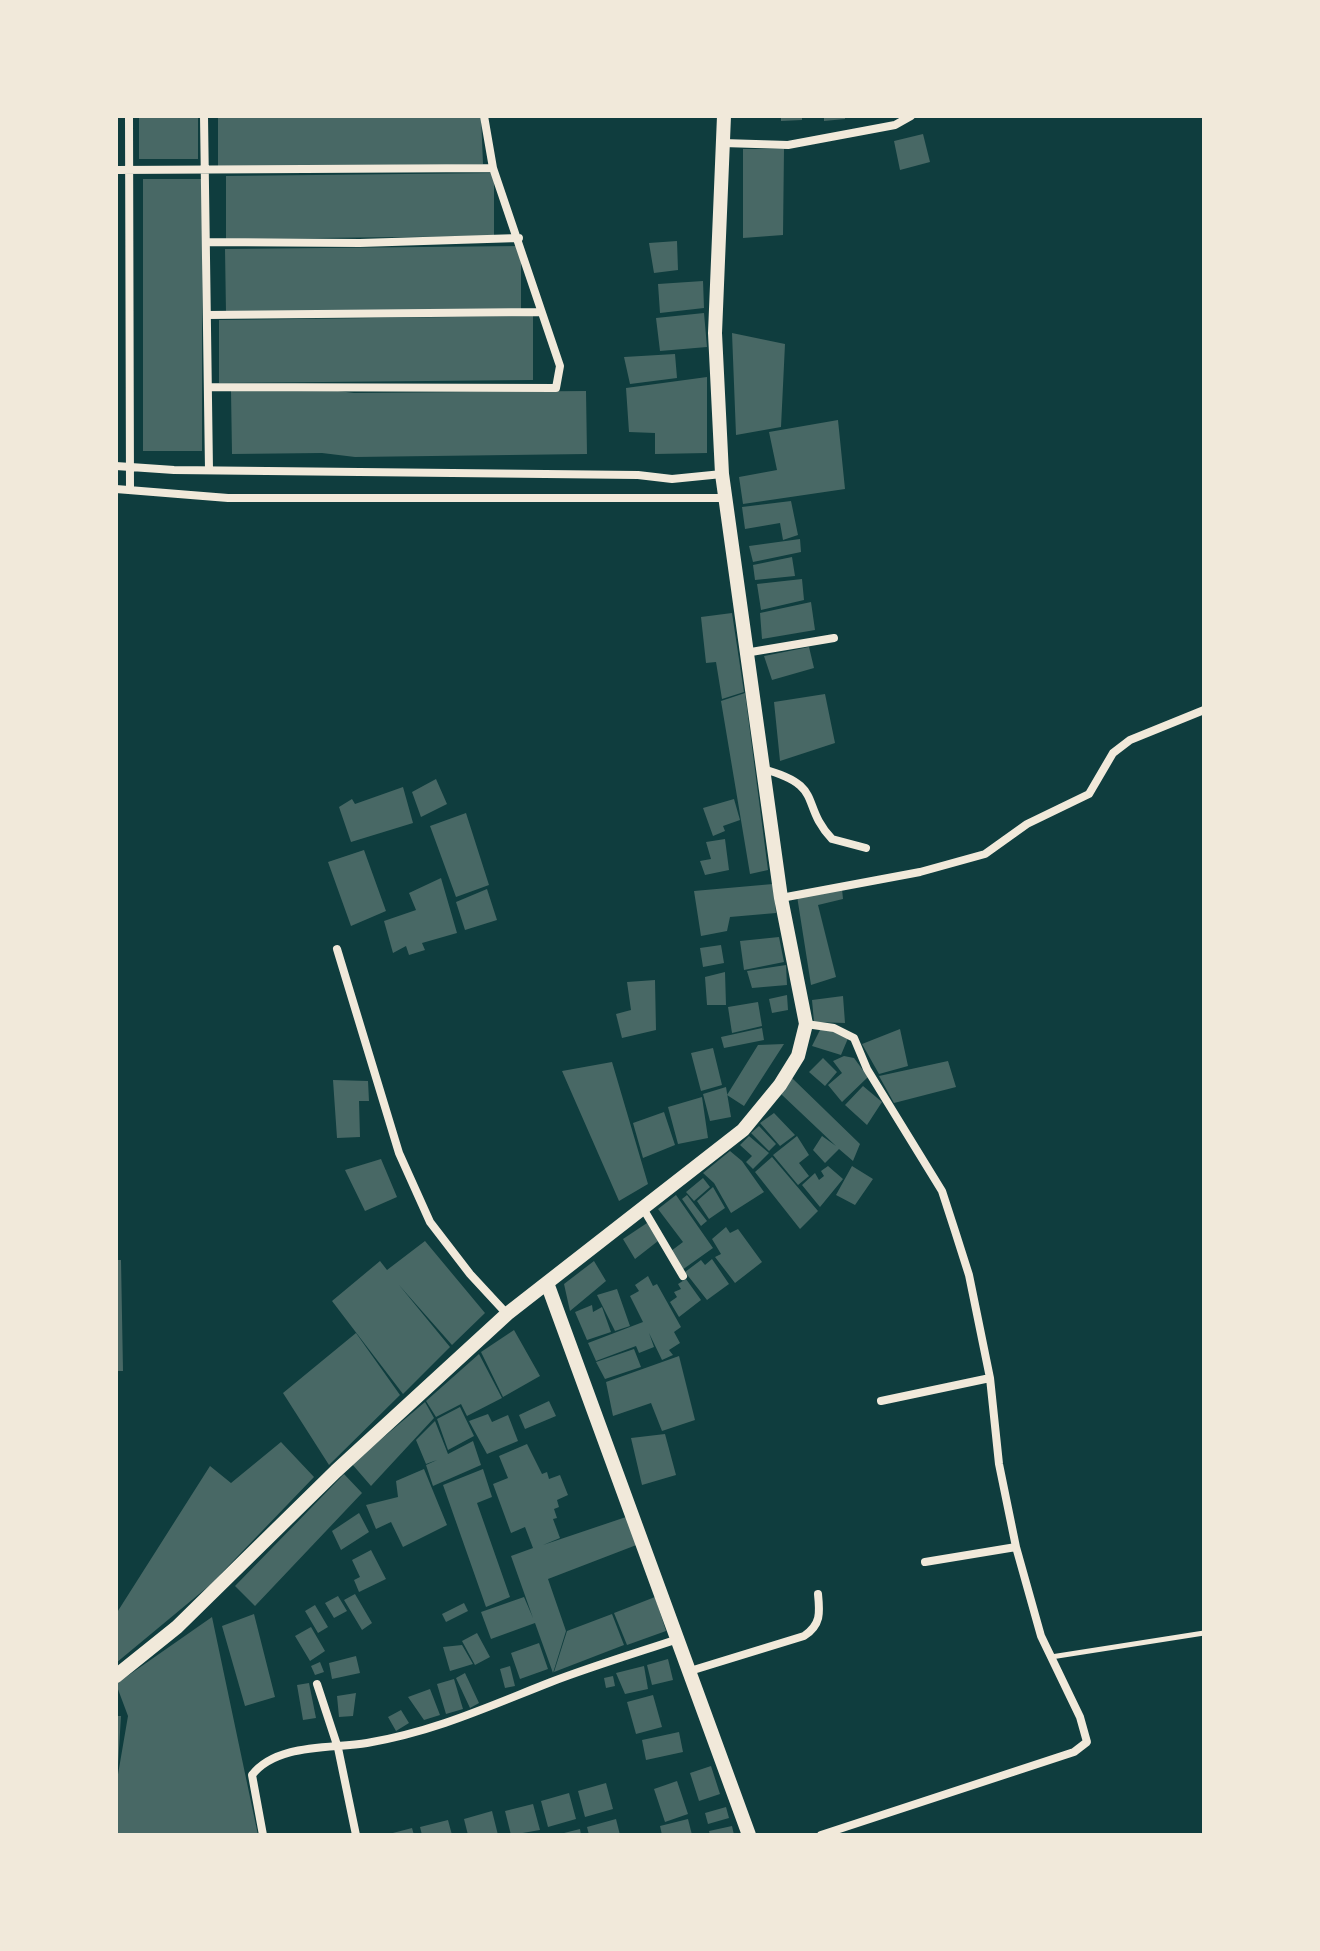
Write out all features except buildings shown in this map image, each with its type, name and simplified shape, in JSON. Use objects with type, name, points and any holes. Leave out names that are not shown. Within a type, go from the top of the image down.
[{"type":"main road","points":[[116,1676],[177,1627],[336,1471],[507,1314],[743,1130],[780,1085],[798,1056],[806,1024],[781,898],[722,474],[715,333],[724,116]]},
{"type":"main road","points":[[547,1283],[749,1835]]},
{"type":"street","points":[[129,116],[130,490]]},
{"type":"street","points":[[204,116],[209,470]]},
{"type":"street","points":[[208,387],[556,388],[561,375],[560,366],[539,312],[519,238],[493,168],[484,116]]},
{"type":"street","points":[[723,143],[788,145],[880,129],[911,116]]},
{"type":"street","points":[[116,170],[493,168]]},
{"type":"street","points":[[207,242],[360,243],[519,238]]},
{"type":"street","points":[[207,315],[539,312]]},
{"type":"street","points":[[116,466],[209,470],[436,471],[672,479],[722,474]]},
{"type":"street","points":[[116,489],[228,498],[724,498]]},
{"type":"street","points":[[745,653],[834,638]]},
{"type":"street","points":[[781,898],[912,874],[985,854],[1027,824],[1089,794],[1113,753],[1130,740],[1204,710]]},
{"type":"street","points":[[763,769],[792,777],[806,789],[832,839],[866,848]]},
{"type":"street","points":[[337,949],[399,1153],[425,1210],[470,1274],[507,1314]]},
{"type":"street","points":[[806,1024],[834,1028],[854,1038],[867,1069],[942,1191],[969,1275],[990,1378],[999,1464],[1016,1547],[1050,1657],[1080,1717],[1087,1742],[1083,1749],[821,1835]]},
{"type":"street","points":[[644,1210],[683,1276]]},
{"type":"street","points":[[881,1401],[990,1378]]},
{"type":"street","points":[[925,1562],[1016,1547]]},
{"type":"street","points":[[690,1671],[804,1636],[816,1627],[820,1616],[818,1594]]},
{"type":"street","points":[[263,1835],[253,1779],[255,1771],[294,1751],[338,1748],[449,1725],[553,1681],[679,1638]]},
{"type":"street","points":[[317,1684],[338,1748],[356,1835]]},
{"type":"lane","points":[[1050,1657],[1204,1633]]}]
